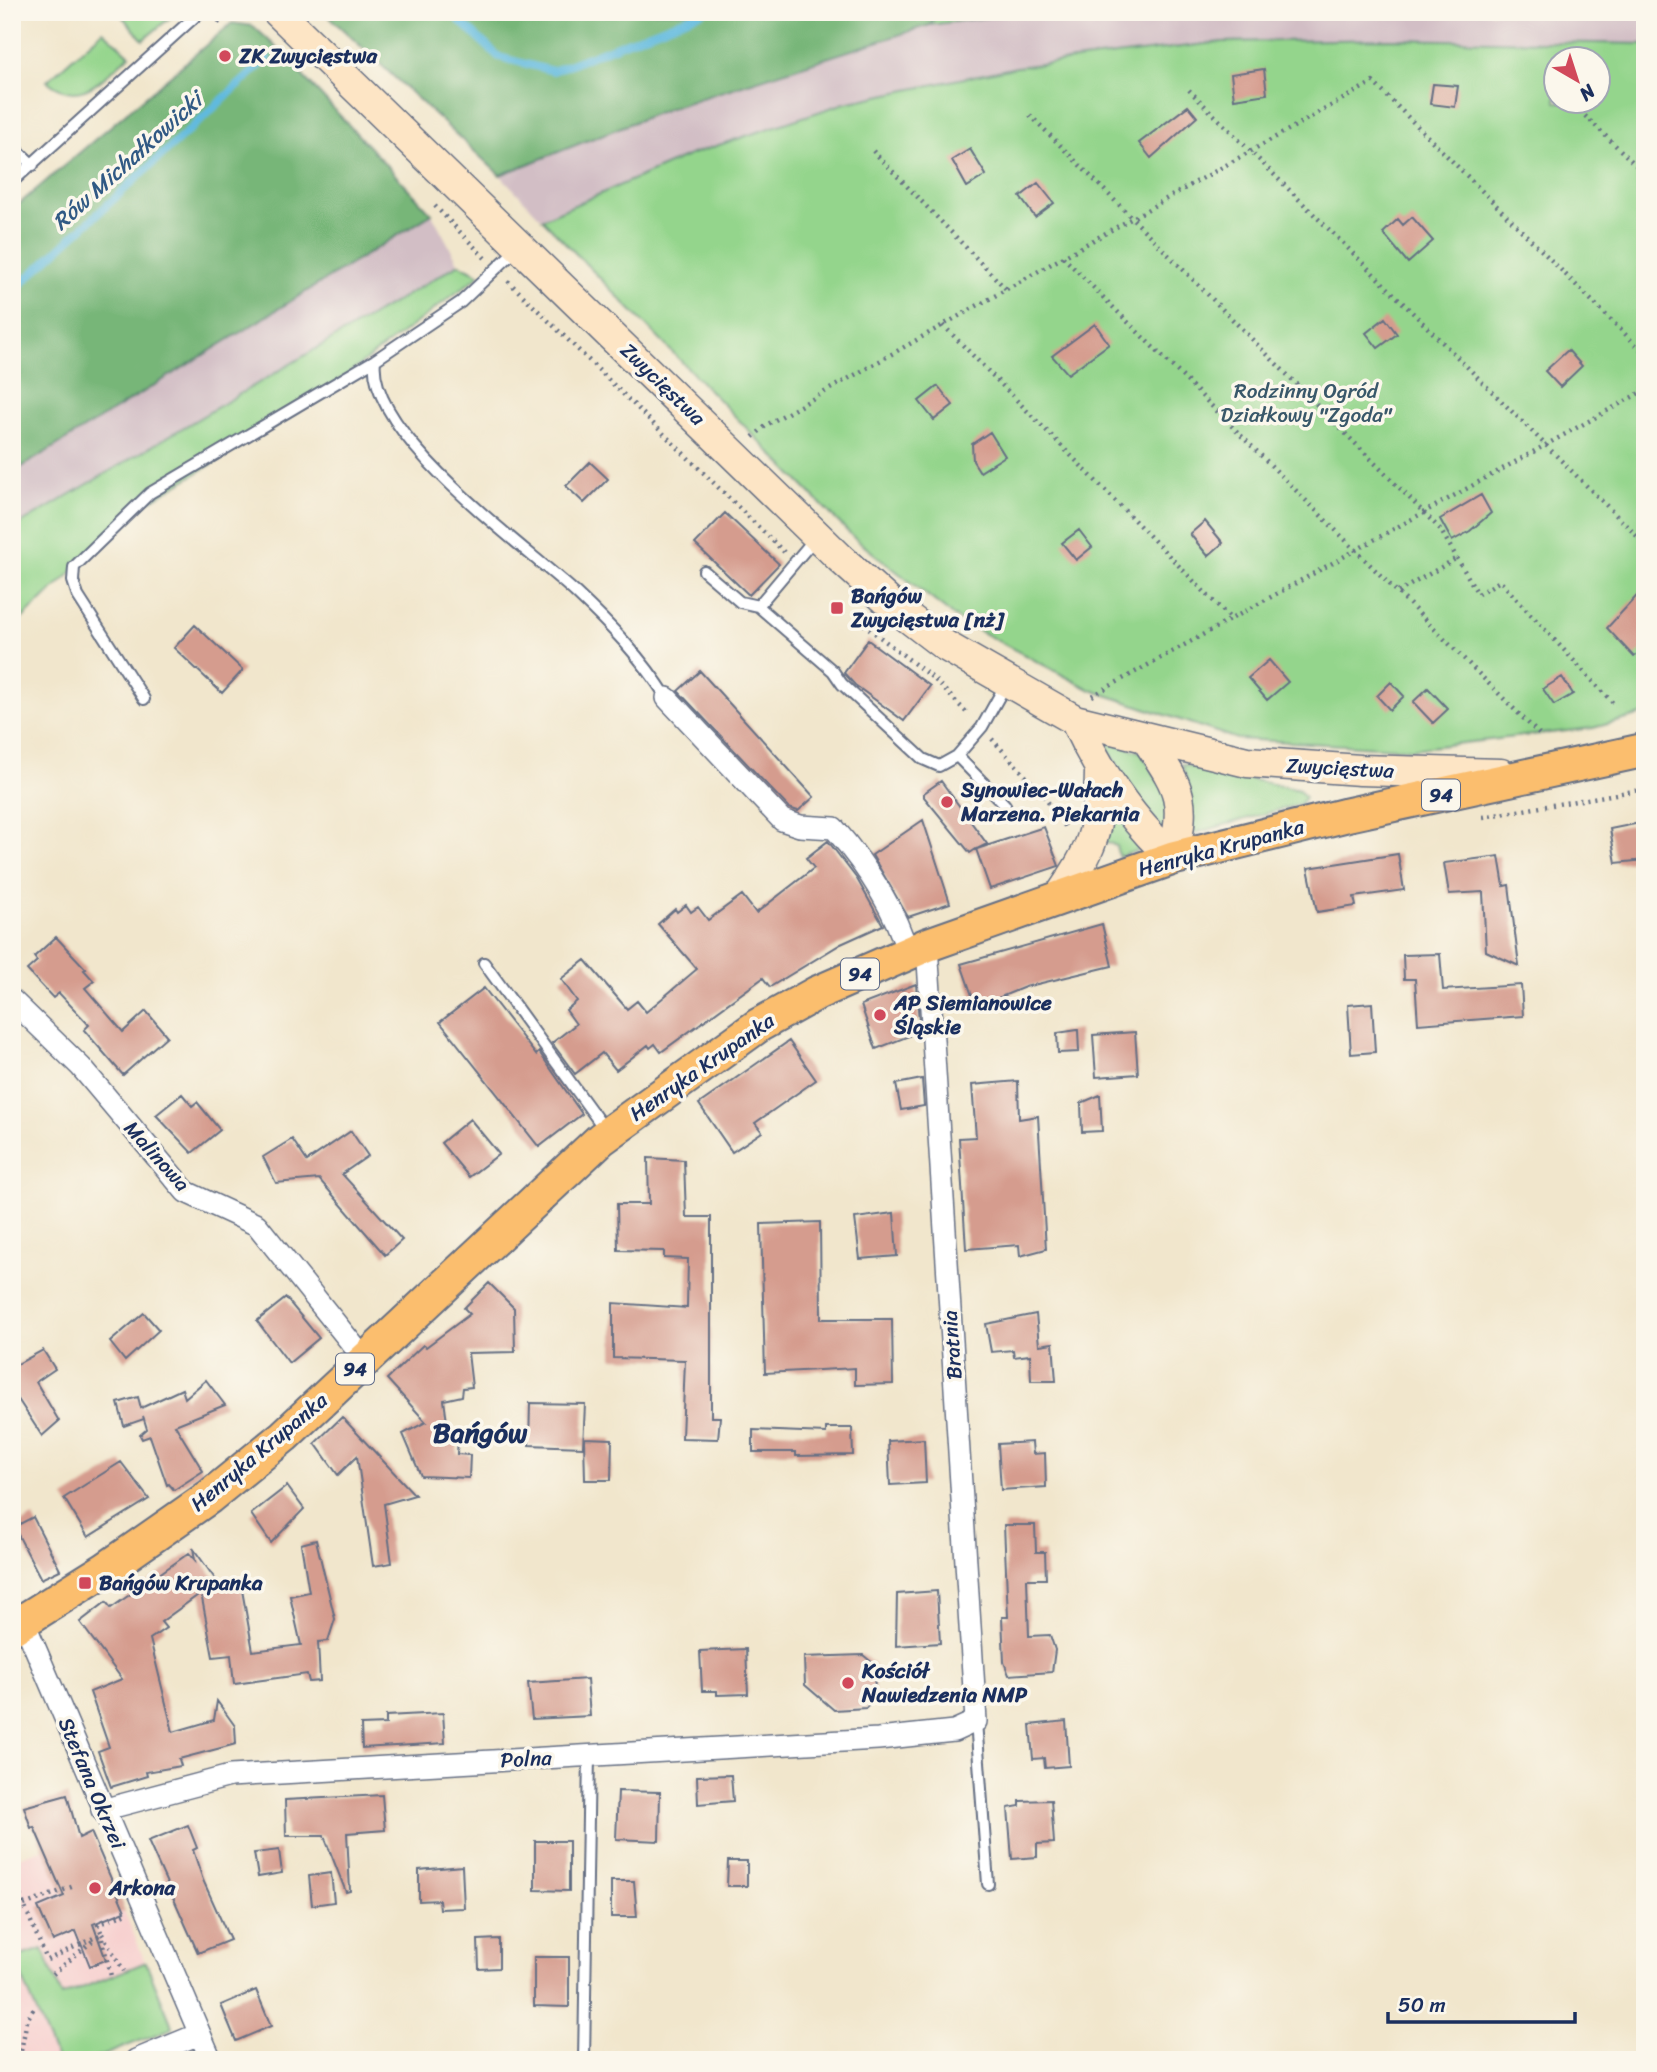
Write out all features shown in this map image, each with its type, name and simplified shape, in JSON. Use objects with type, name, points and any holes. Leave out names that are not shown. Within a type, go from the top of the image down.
[{"type":"main road","name":"Zwycięstwa","points":[[270,20],[521,245],[817,536],[893,606],[944,645],[1074,720],[1247,762],[1360,770],[1537,775]]},
{"type":"main road","points":[[1074,720],[1100,772],[1140,826],[1173,859]]},
{"type":"main road","points":[[1146,738],[1180,795],[1182,817],[1173,859]]},
{"type":"main road","name":"94","points":[[1537,775],[1645,750]]},
{"type":"main road","points":[[1060,896],[1092,846],[1099,810],[1100,772]]},
{"type":"main road","name":"Henryka Krupanka","points":[[18,1625],[209,1497],[284,1436],[608,1134],[759,1025],[817,993],[918,949],[1060,896],[1173,859],[1346,815],[1537,775]]},
{"type":"street","name":"Bratnia","points":[[667,698],[782,820],[800,826],[834,828],[863,866],[918,949],[976,1721]]},
{"type":"street","name":"Malinowa","points":[[12,1000],[80,1067],[186,1192],[257,1225],[365,1360]]},
{"type":"street","name":"Stefana Okrzei","points":[[18,1625],[211,2060]]},
{"type":"street","name":"Polna","points":[[102,1810],[230,1776],[877,1739],[954,1731],[976,1721]]},
{"type":"street","points":[[136,2060],[199,2034]]},
{"type":"lane","points":[[12,182],[200,12]]},
{"type":"lane","points":[[12,145],[33,165]]},
{"type":"lane","points":[[144,699],[78,596],[73,581],[74,567],[150,493],[374,359],[461,302],[521,245]]},
{"type":"lane","points":[[374,359],[373,374],[380,394],[418,451],[464,496],[576,593],[629,647],[667,698]]},
{"type":"lane","points":[[758,606],[817,536]]},
{"type":"lane","points":[[704,571],[740,602],[758,606],[833,671],[842,684],[923,759],[939,766],[957,756],[982,727],[1007,681]]},
{"type":"lane","points":[[957,756],[1005,805]]},
{"type":"lane","points":[[484,963],[608,1134]]},
{"type":"lane","points":[[976,1721],[988,1884]]},
{"type":"lane","points":[[584,2060],[589,1755]]},
{"type":"path","points":[[218,23],[233,12]]},
{"type":"path","points":[[242,12],[270,20]]},
{"type":"path","points":[[761,447],[752,438],[768,424],[1373,82],[1645,354]]},
{"type":"path","points":[[1189,90],[1645,544]]},
{"type":"path","points":[[1030,115],[1440,530],[1478,594],[1500,581],[1613,703]]},
{"type":"path","points":[[1585,116],[1645,174]]},
{"type":"path","points":[[873,151],[1006,289]]},
{"type":"path","points":[[431,202],[497,270],[768,534],[794,564]]},
{"type":"path","points":[[1063,257],[1539,734]]},
{"type":"path","points":[[943,325],[1230,618]]},
{"type":"path","points":[[1079,690],[1091,697],[1355,548],[1645,390]]},
{"type":"path","points":[[1398,592],[1457,558]]},
{"type":"path","points":[[1469,820],[1645,789]]},
{"type":"path","points":[[12,1876],[47,1960],[102,1934]]},
{"type":"path","points":[[24,1906],[74,1886]]},
{"type":"path","points":[[124,1971],[98,1924],[131,1912]]},
{"type":"path","points":[[53,1974],[102,1934]]},
{"type":"path","points":[[102,1934],[111,1976]]},
{"type":"path","points":[[15,2054],[21,2051],[27,2020],[34,2006]]},
{"type":"shaded area","points":[[1026,12],[1645,12],[1645,44],[1559,41],[1222,42],[1017,67],[845,103],[692,154],[542,219],[500,175],[667,109],[930,25]]},
{"type":"shaded area","points":[[432,214],[459,264],[12,529],[12,473]]},
{"type":"shaded area","points":[[91,1832],[173,2028],[91,2060],[12,2060],[12,1859]]},
{"type":"green space","points":[[125,12],[177,12],[143,40],[121,15]]},
{"type":"green space","points":[[324,12],[939,12],[930,25],[667,109],[500,175]]},
{"type":"green space","points":[[939,12],[1026,12],[930,25]]},
{"type":"green space","points":[[232,23],[253,26],[272,43],[432,214],[12,473],[12,210]]},
{"type":"green space","points":[[103,31],[130,55],[100,81],[81,91],[59,89],[47,81]]},
{"type":"green space","name":"Rodzinny Ogród Działkowy \"Zgoda\"","points":[[1391,39],[1645,44],[1645,714],[1593,728],[1412,749],[1237,739],[1091,690],[960,621],[854,538],[542,219],[692,154],[845,103],[1017,67],[1222,42]]},
{"type":"green space","points":[[459,264],[480,275],[289,418],[145,504],[12,628],[12,529]]},
{"type":"green space","points":[[1109,742],[1141,752],[1169,798],[1164,832],[1129,786],[1108,748]]},
{"type":"green space","points":[[1182,764],[1299,790],[1305,798],[1300,804],[1188,835],[1190,792]]},
{"type":"green space","points":[[1111,804],[1144,846],[1142,849],[1119,857],[1116,846],[1105,841]]},
{"type":"green space","points":[[43,1949],[62,1996],[146,1962],[173,2028],[91,2060],[57,2060],[14,1958]]},
{"type":"building","points":[[1264,69],[1267,94],[1234,99],[1231,74]]},
{"type":"building","points":[[1433,84],[1458,86],[1455,107],[1430,104]]},
{"type":"building","points":[[1188,106],[1197,117],[1151,158],[1139,143]]},
{"type":"building","points":[[970,149],[986,175],[967,187],[952,160]]},
{"type":"building","points":[[1038,183],[1054,203],[1035,217],[1020,197]]},
{"type":"building","points":[[1412,217],[1433,241],[1408,263],[1383,233],[1398,219],[1403,225]]},
{"type":"building","points":[[1385,318],[1397,334],[1378,348],[1366,333]]},
{"type":"building","points":[[1095,324],[1109,344],[1068,374],[1052,356]]},
{"type":"building","points":[[1568,350],[1582,366],[1560,387],[1545,371]]},
{"type":"building","points":[[938,386],[953,405],[934,420],[919,401]]},
{"type":"building","points":[[990,432],[1005,456],[980,472],[973,461],[972,444]]},
{"type":"building","points":[[590,462],[608,479],[584,503],[566,486]]},
{"type":"building","points":[[1481,495],[1491,513],[1470,531],[1452,541],[1440,519]]},
{"type":"building","points":[[725,513],[779,564],[749,595],[695,544]]},
{"type":"building","points":[[1205,521],[1223,543],[1208,556],[1190,534]]},
{"type":"building","points":[[1079,530],[1092,547],[1076,560],[1062,543]]},
{"type":"building","points":[[1645,587],[1645,648],[1634,657],[1607,628]]},
{"type":"building","points":[[195,625],[243,670],[222,693],[174,648]]},
{"type":"building","points":[[868,640],[930,686],[904,721],[855,685],[844,673]]},
{"type":"building","points":[[1269,660],[1288,682],[1267,700],[1248,678]]},
{"type":"building","points":[[700,671],[814,797],[798,811],[789,808],[678,691]]},
{"type":"building","points":[[1562,677],[1573,694],[1554,705],[1543,689]]},
{"type":"building","points":[[1391,682],[1404,696],[1390,710],[1377,696]]},
{"type":"building","points":[[1428,688],[1448,709],[1433,723],[1413,702]]},
{"type":"building","points":[[941,781],[987,844],[977,849],[1044,827],[1059,866],[990,889],[976,849],[970,853],[924,797],[924,793]]},
{"type":"building","points":[[923,820],[950,903],[908,917],[872,855]]},
{"type":"building","points":[[1645,822],[1645,860],[1616,863],[1610,829]]},
{"type":"building","points":[[828,841],[857,879],[883,925],[841,944],[770,987],[763,978],[661,1052],[655,1044],[650,1048],[648,1045],[616,1070],[602,1053],[575,1074],[552,1043],[576,1024],[566,1010],[577,1001],[561,979],[585,960],[627,1009],[637,1001],[646,1012],[697,969],[658,924],[675,909],[677,912],[686,905],[691,912],[698,907],[708,920],[742,895],[756,913],[814,868],[806,858]]},
{"type":"building","points":[[1398,854],[1404,890],[1354,897],[1356,906],[1317,912],[1308,868]]},
{"type":"building","points":[[1499,856],[1504,886],[1509,885],[1519,966],[1486,951],[1483,892],[1449,894],[1444,863]]},
{"type":"building","points":[[1102,924],[1112,966],[1025,987],[976,1007],[961,964]]},
{"type":"building","points":[[56,937],[86,969],[84,970],[94,981],[85,988],[123,1032],[146,1011],[167,1036],[123,1075],[84,1030],[89,1025],[59,993],[53,998],[27,970],[37,961],[34,957]]},
{"type":"building","points":[[1440,954],[1443,990],[1521,985],[1523,1016],[1418,1024],[1415,979],[1404,979],[1403,955]]},
{"type":"building","points":[[916,984],[919,1021],[905,1025],[909,1036],[876,1049],[861,1005]]},
{"type":"building","points":[[484,988],[536,1055],[539,1052],[582,1114],[539,1147],[440,1022]]},
{"type":"building","points":[[1372,1003],[1375,1052],[1351,1054],[1348,1005]]},
{"type":"building","points":[[1078,1030],[1079,1052],[1058,1053],[1057,1033]]},
{"type":"building","points":[[1135,1032],[1138,1074],[1096,1077],[1093,1035]]},
{"type":"building","points":[[789,1041],[816,1080],[755,1123],[762,1132],[732,1152],[699,1104]]},
{"type":"building","points":[[922,1079],[924,1106],[901,1110],[896,1084]]},
{"type":"building","points":[[1018,1081],[1019,1119],[1038,1116],[1046,1249],[1020,1256],[1019,1245],[966,1249],[959,1138],[976,1137],[972,1085]]},
{"type":"building","points":[[182,1094],[192,1106],[197,1102],[220,1130],[192,1153],[156,1115]]},
{"type":"building","points":[[1100,1095],[1102,1131],[1082,1132],[1081,1103]]},
{"type":"building","points":[[470,1119],[499,1154],[469,1177],[441,1143]]},
{"type":"building","points":[[351,1131],[368,1156],[342,1174],[402,1240],[385,1255],[319,1179],[276,1183],[263,1157],[292,1139],[307,1161]]},
{"type":"building","points":[[648,1158],[684,1160],[686,1217],[711,1217],[711,1417],[720,1417],[718,1439],[682,1438],[685,1360],[613,1358],[613,1303],[687,1308],[688,1259],[664,1258],[664,1251],[618,1250],[617,1204],[649,1204]]},
{"type":"building","points":[[894,1213],[897,1256],[860,1259],[855,1218]]},
{"type":"building","points":[[820,1222],[821,1319],[892,1319],[893,1384],[855,1385],[855,1368],[765,1373],[761,1224]]},
{"type":"building","points":[[489,1283],[514,1308],[515,1352],[468,1353],[472,1387],[463,1388],[462,1396],[444,1400],[449,1437],[458,1437],[457,1454],[470,1455],[469,1478],[421,1476],[403,1434],[426,1422],[387,1379],[423,1345],[426,1347],[470,1314],[464,1308]]},
{"type":"building","points":[[286,1298],[319,1338],[289,1363],[257,1321]]},
{"type":"building","points":[[144,1313],[159,1330],[125,1361],[110,1342]]},
{"type":"building","points":[[1036,1314],[1039,1345],[1053,1343],[1056,1381],[1031,1381],[1030,1355],[1014,1357],[1013,1350],[991,1352],[986,1324]]},
{"type":"building","points":[[43,1350],[55,1369],[36,1382],[59,1421],[42,1436],[12,1390],[12,1367]]},
{"type":"building","points":[[206,1380],[225,1405],[175,1425],[203,1471],[174,1490],[167,1485],[150,1436],[142,1439],[140,1435],[147,1429],[144,1419],[124,1426],[118,1403],[138,1397],[141,1408],[182,1389],[185,1398]]},
{"type":"building","points":[[530,1403],[585,1404],[583,1447],[529,1445]]},
{"type":"building","points":[[342,1417],[415,1495],[384,1504],[392,1563],[373,1566],[357,1456],[338,1475],[315,1443]]},
{"type":"building","points":[[826,1428],[852,1428],[853,1455],[796,1456],[796,1452],[753,1452],[753,1430],[826,1433]]},
{"type":"building","points":[[584,1438],[612,1439],[611,1480],[585,1480]]},
{"type":"building","points":[[924,1439],[926,1483],[890,1485],[888,1441]]},
{"type":"building","points":[[1032,1442],[1033,1454],[1045,1453],[1046,1487],[1001,1490],[998,1444]]},
{"type":"building","points":[[121,1462],[149,1499],[88,1537],[64,1498]]},
{"type":"building","points":[[287,1486],[304,1509],[271,1543],[251,1514]]},
{"type":"building","points":[[33,1517],[60,1570],[41,1579],[14,1527]]},
{"type":"building","points":[[1004,1525],[1035,1525],[1036,1552],[1045,1552],[1046,1579],[1027,1579],[1029,1636],[1050,1635],[1055,1650],[1052,1672],[1009,1675],[1004,1662],[1002,1617],[1008,1617]]},
{"type":"building","points":[[316,1540],[335,1619],[328,1641],[318,1642],[320,1681],[309,1682],[307,1674],[234,1684],[231,1655],[213,1657],[201,1593],[161,1622],[166,1628],[150,1639],[173,1732],[214,1720],[217,1701],[235,1726],[236,1744],[179,1759],[181,1766],[146,1772],[147,1776],[111,1787],[98,1751],[109,1747],[90,1692],[122,1679],[80,1622],[106,1602],[111,1608],[189,1553],[195,1560],[193,1548],[218,1583],[240,1579],[253,1651],[301,1645],[290,1596],[309,1592],[301,1544]]},
{"type":"building","points":[[937,1591],[940,1643],[896,1646],[897,1594]]},
{"type":"building","points":[[746,1649],[748,1694],[717,1695],[717,1691],[702,1691],[700,1651]]},
{"type":"building","name":"Kościół Nawiedzenia NMP","points":[[863,1655],[874,1664],[875,1698],[866,1708],[834,1710],[805,1685],[804,1657]]},
{"type":"building","points":[[587,1679],[590,1716],[532,1719],[528,1683]]},
{"type":"building","points":[[443,1713],[445,1743],[362,1748],[361,1725],[386,1724],[386,1716]]},
{"type":"building","points":[[1066,1721],[1069,1766],[1045,1768],[1044,1758],[1033,1759],[1030,1725]]},
{"type":"building","points":[[731,1775],[733,1801],[698,1804],[697,1776]]},
{"type":"building","points":[[618,1791],[660,1792],[659,1841],[616,1839]]},
{"type":"building","name":"Arkona","points":[[67,1795],[79,1838],[91,1832],[125,1911],[93,1924],[106,1960],[90,1966],[76,1931],[53,1941],[38,1907],[64,1896],[34,1827],[31,1828],[24,1807]]},
{"type":"building","points":[[382,1795],[385,1830],[347,1833],[350,1891],[346,1892],[324,1836],[286,1836],[285,1800]]},
{"type":"building","points":[[1051,1800],[1054,1843],[1037,1844],[1037,1857],[1012,1859],[1008,1808],[1020,1806],[1020,1801]]},
{"type":"building","points":[[188,1825],[197,1848],[193,1850],[203,1880],[230,1940],[198,1953],[148,1841]]},
{"type":"building","points":[[535,1841],[569,1841],[569,1891],[535,1890]]},
{"type":"building","points":[[279,1850],[282,1873],[258,1877],[254,1853]]},
{"type":"building","points":[[728,1861],[747,1861],[747,1886],[727,1886]]},
{"type":"building","points":[[462,1866],[464,1908],[440,1909],[439,1900],[419,1901],[419,1870]]},
{"type":"building","points":[[331,1873],[334,1902],[312,1905],[309,1876]]},
{"type":"building","points":[[611,1881],[634,1881],[637,1917],[611,1917]]},
{"type":"building","points":[[499,1939],[499,1968],[479,1969],[478,1940]]},
{"type":"building","points":[[534,1957],[569,1957],[569,2007],[534,2006]]},
{"type":"building","points":[[256,1990],[271,2026],[236,2041],[221,2005]]},
{"type":"waterway","name":"Rów Michałkowicki","points":[[450,12],[499,57],[553,71],[703,12]]},
{"type":"waterway","name":"Rów Michałkowicki","points":[[12,292],[267,59]]},
{"type":"place","name":"ZK Zwycięstwa","points":[[225,56]]},
{"type":"place","name":"Bańgów Zwycięstwa [nż]","points":[[837,608]]},
{"type":"place","name":"Synowiec-Wałach Marzena. Piekarnia","points":[[947,802]]},
{"type":"place","name":"AP Siemianowice Śląskie","points":[[880,1015]]},
{"type":"place","name":"Bańgów Krupanka","points":[[85,1583]]},
{"type":"place","name":"Kościół Nawiedzenia NMP","points":[[848,1683]]},
{"type":"place","name":"Arkona","points":[[95,1888]]},
{"type":"district","name":"Bańgów","points":[[480,1432]]}]
